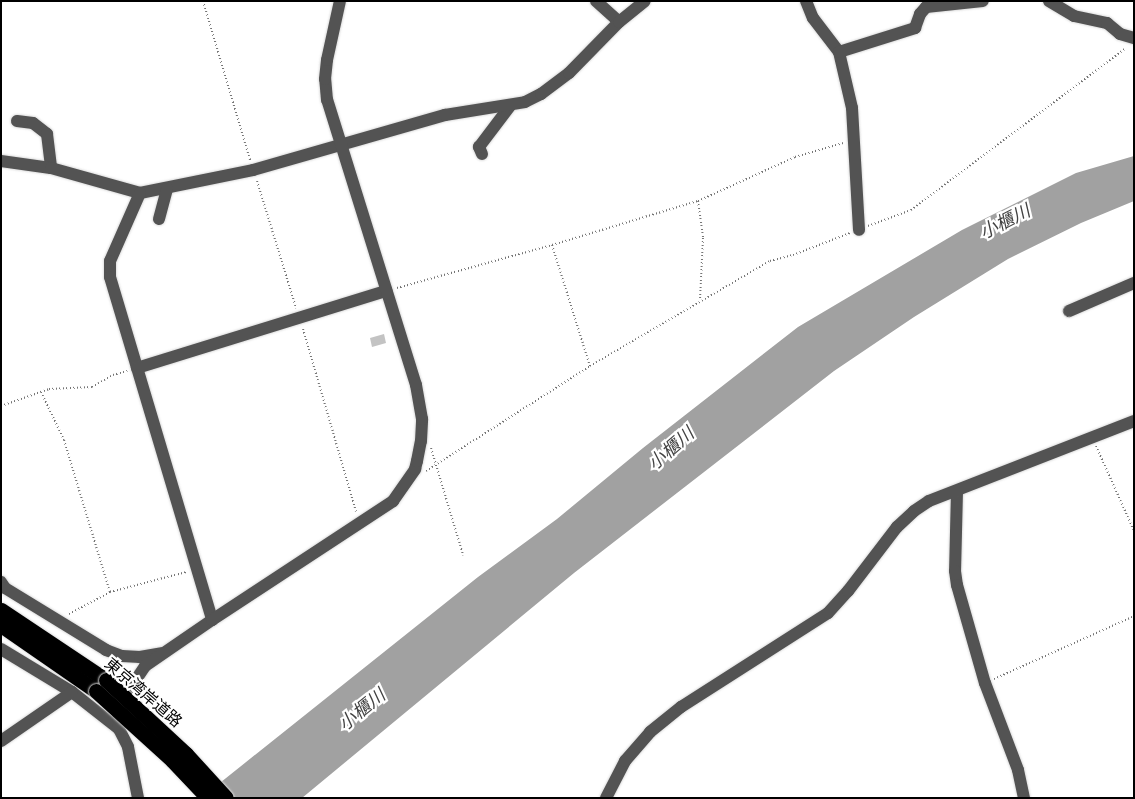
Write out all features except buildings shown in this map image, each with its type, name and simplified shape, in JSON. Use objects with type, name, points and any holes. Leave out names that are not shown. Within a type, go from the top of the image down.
[{"type":"highway","name":"東京湾岸道路","points":[[1,610],[101,685],[186,754],[226,798]]},
{"type":"highway","name":"東京湾岸道路","points":[[1,625],[101,685],[208,798]]},
{"type":"street","points":[[138,798],[128,747],[119,729],[118,718],[128,690],[146,666],[212,620],[394,502],[415,469],[420,450],[421,411],[416,385],[327,100],[325,79],[330,40],[340,1]]},
{"type":"street","points":[[596,1],[619,22]]},
{"type":"street","points":[[1,160],[51,168],[140,194],[253,170],[445,115],[510,106],[541,94],[569,73],[619,22],[645,1]]},
{"type":"street","points":[[806,1],[813,18],[839,52],[852,108],[859,230]]},
{"type":"street","points":[[839,52],[915,28],[926,4],[983,1]]},
{"type":"street","points":[[1049,1],[1074,16],[1106,23],[1130,43]]},
{"type":"street","points":[[482,154],[479,147],[510,106]]},
{"type":"street","points":[[17,121],[33,122],[47,134],[51,168]]},
{"type":"street","points":[[159,219],[167,188]]},
{"type":"street","points":[[140,194],[110,261],[110,278],[212,620]]},
{"type":"street","points":[[1069,311],[1134,283]]},
{"type":"street","points":[[137,368],[386,292]]},
{"type":"street","points":[[606,798],[629,755],[656,726],[681,707],[822,618],[843,598],[880,548],[908,515],[923,504],[1134,421]]},
{"type":"street","points":[[957,490],[955,571],[985,683],[1018,770],[1024,798]]},
{"type":"street","points":[[1,582],[5,588],[106,650],[122,656],[140,657],[164,652]]},
{"type":"street","points":[[1,649],[72,692],[119,729]]},
{"type":"street","points":[[1,741],[72,692]]},
{"type":"path","points":[[203,1],[300,319],[359,523]]},
{"type":"path","points":[[407,482],[590,366],[700,300],[770,261],[793,255],[911,210],[1130,43]]},
{"type":"path","points":[[386,292],[552,246],[698,201],[795,157],[853,141]]},
{"type":"path","points":[[698,201],[703,238],[700,300]]},
{"type":"path","points":[[552,246],[590,366]]},
{"type":"path","points":[[1,406],[50,389],[92,387],[113,375],[137,368]]},
{"type":"path","points":[[41,392],[64,440],[110,592]]},
{"type":"path","points":[[1092,437],[1134,531]]},
{"type":"path","points":[[431,446],[463,555]]},
{"type":"path","points":[[58,620],[110,592],[197,569]]},
{"type":"path","points":[[985,683],[1134,616]]},
{"type":"water","name":"小櫃川","points":[[1134,156],[1134,201],[1081,223],[1008,259],[914,317],[834,371],[574,573],[302,798],[201,798],[478,577],[557,519],[643,448],[798,327],[962,230],[1076,173]]}]
